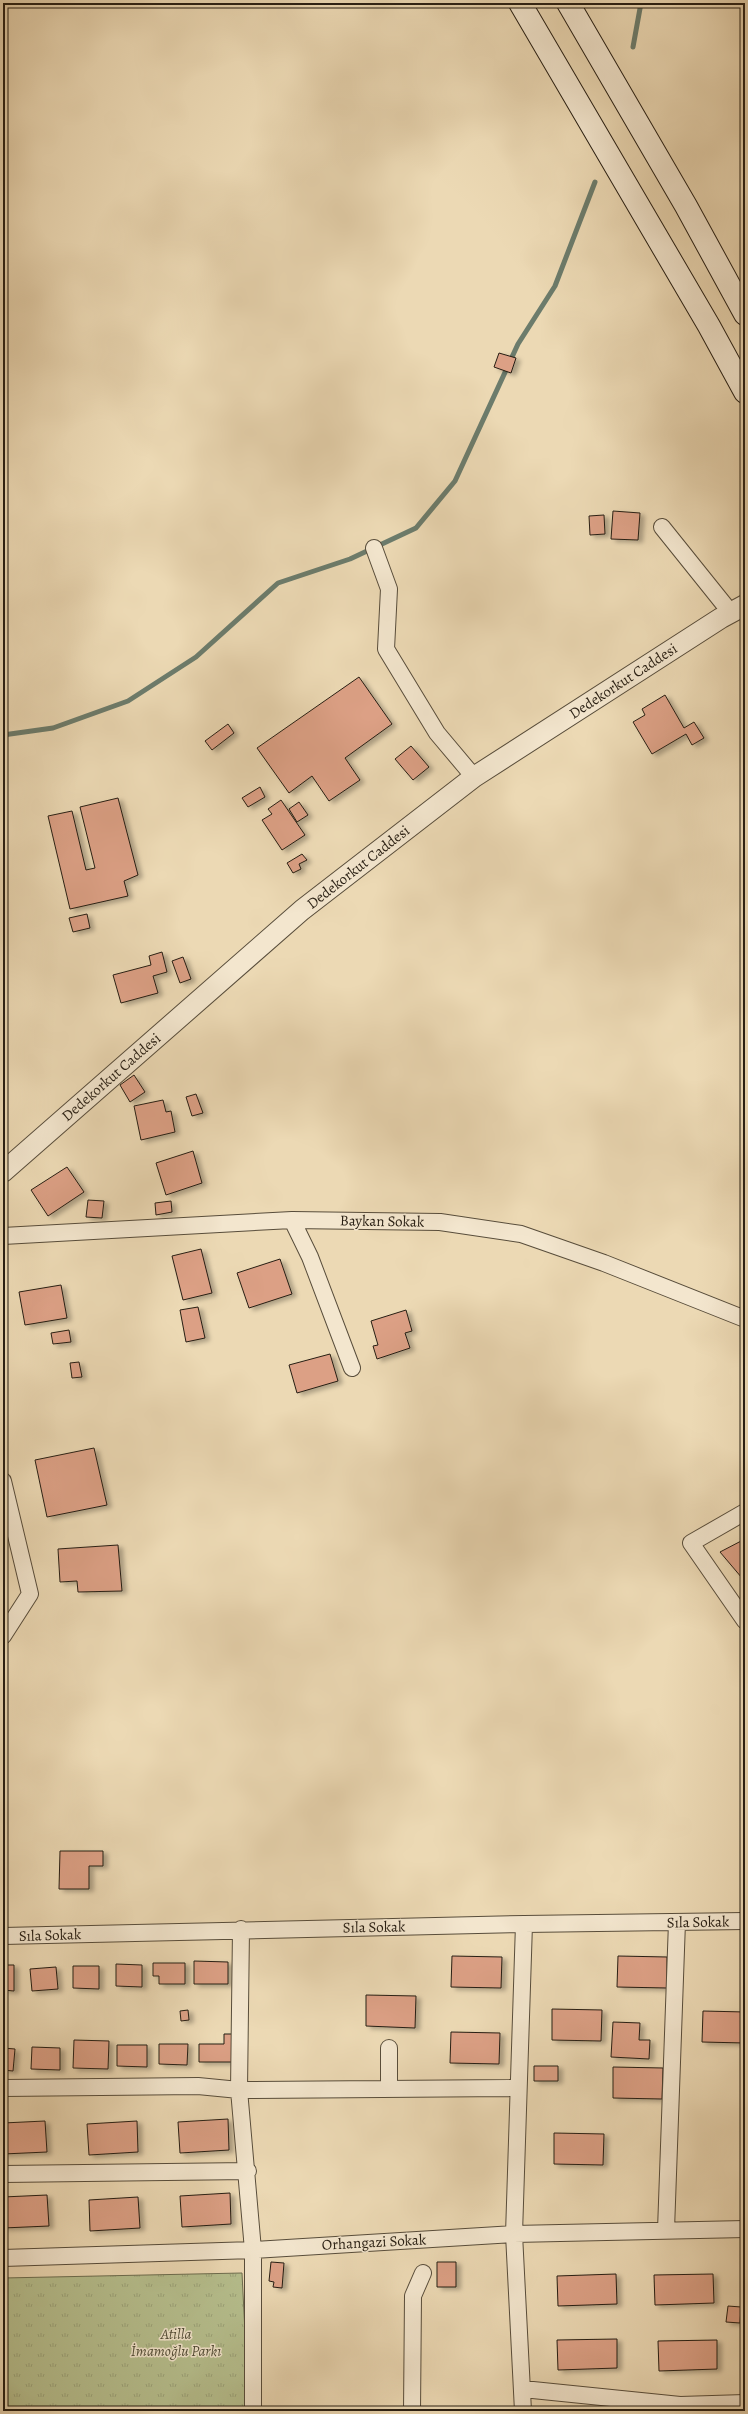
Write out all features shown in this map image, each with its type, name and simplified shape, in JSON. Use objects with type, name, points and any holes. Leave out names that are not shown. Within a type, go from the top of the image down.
[{"type":"main road","points":[[520,3],[709,326],[745,392]]},
{"type":"main road","points":[[568,3],[744,308]]},
{"type":"street","points":[[662,527],[738,609]]},
{"type":"street","points":[[374,548],[389,589],[386,649],[437,733],[474,777]]},
{"type":"street","name":"Dedekorkut Caddesi","points":[[3,1172],[302,910],[474,777],[738,609]]},
{"type":"street","points":[[292,1220],[310,1257],[352,1368]]},
{"type":"street","name":"Baykan Sokak","points":[[3,1236],[292,1220],[440,1222],[521,1234],[604,1263],[745,1319]]},
{"type":"street","points":[[3,1481],[30,1594],[3,1636]]},
{"type":"street","points":[[745,1512],[691,1543],[745,1621]]},
{"type":"street","name":"Sıla Sokak","points":[[3,1936],[241,1929],[745,1921]]},
{"type":"street","points":[[666,2230],[677,1922]]},
{"type":"street","points":[[523,2411],[514,2234],[524,1924]]},
{"type":"street","points":[[241,1929],[239,2090],[248,2171],[253,2250],[253,2411]]},
{"type":"street","points":[[389,2048],[389,2089]]},
{"type":"street","points":[[3,2088],[198,2086],[239,2090],[518,2088]]},
{"type":"street","points":[[3,2174],[248,2171]]},
{"type":"street","name":"Orhangazi Sokak","points":[[3,2258],[253,2250],[514,2234],[745,2229]]},
{"type":"street","points":[[412,2411],[413,2296],[423,2272]]},
{"type":"street","points":[[523,2389],[680,2405],[745,2403]]},
{"type":"green space","name":"Atilla İmamoğlu Parkı","points":[[242,2273],[249,2411],[3,2411],[3,2278]]},
{"type":"building","points":[[499,353],[516,358],[511,373],[494,367]]},
{"type":"building","points":[[613,511],[640,513],[638,540],[611,539]]},
{"type":"building","points":[[604,515],[605,534],[590,535],[589,516]]},
{"type":"building","points":[[359,677],[392,724],[345,758],[360,780],[329,801],[312,776],[289,793],[257,748]]},
{"type":"building","points":[[665,695],[684,728],[694,722],[704,738],[692,745],[686,734],[652,754],[633,722],[645,715],[642,709]]},
{"type":"building","points":[[228,724],[234,733],[212,750],[205,741]]},
{"type":"building","points":[[411,746],[429,767],[413,780],[395,759]]},
{"type":"building","points":[[260,787],[265,797],[248,807],[242,798]]},
{"type":"building","points":[[118,798],[138,875],[124,881],[128,896],[70,909],[48,816],[72,811],[86,870],[95,868],[80,807]]},
{"type":"building","points":[[281,800],[305,835],[282,850],[262,820],[272,814],[268,809]]},
{"type":"building","points":[[299,802],[308,815],[297,822],[289,809]]},
{"type":"building","points":[[302,854],[307,860],[299,864],[301,869],[293,873],[287,863]]},
{"type":"building","points":[[87,914],[90,928],[73,932],[69,918]]},
{"type":"building","points":[[162,952],[167,972],[153,976],[158,993],[121,1003],[113,975],[151,965],[149,956]]},
{"type":"building","points":[[183,957],[191,979],[180,983],[172,961]]},
{"type":"building","points":[[134,1075],[145,1092],[130,1102],[120,1085]]},
{"type":"building","points":[[196,1094],[203,1113],[192,1116],[186,1097]]},
{"type":"building","points":[[163,1100],[166,1112],[171,1111],[175,1132],[141,1140],[134,1106]]},
{"type":"building","points":[[193,1151],[202,1183],[166,1195],[156,1163]]},
{"type":"building","points":[[67,1167],[84,1192],[48,1216],[31,1190]]},
{"type":"building","points":[[88,1200],[104,1201],[102,1218],[86,1217]]},
{"type":"building","points":[[171,1201],[172,1212],[156,1215],[155,1203]]},
{"type":"building","points":[[201,1249],[212,1293],[183,1300],[172,1256]]},
{"type":"building","points":[[280,1259],[292,1294],[249,1308],[237,1273]]},
{"type":"building","points":[[61,1285],[67,1318],[25,1325],[19,1292]]},
{"type":"building","points":[[198,1307],[205,1338],[186,1342],[180,1310]]},
{"type":"building","points":[[406,1310],[412,1331],[405,1333],[410,1348],[377,1359],[373,1346],[378,1345],[371,1321]]},
{"type":"building","points":[[69,1330],[71,1342],[53,1344],[51,1333]]},
{"type":"building","points":[[330,1354],[338,1381],[297,1393],[289,1365]]},
{"type":"building","points":[[79,1362],[82,1377],[72,1378],[70,1363]]},
{"type":"building","points":[[94,1448],[107,1505],[47,1517],[35,1460]]},
{"type":"building","points":[[745,1539],[745,1576],[742,1578],[720,1552]]},
{"type":"building","points":[[118,1545],[122,1591],[78,1592],[77,1581],[60,1582],[58,1549]]},
{"type":"building","points":[[60,1851],[103,1851],[103,1866],[89,1866],[89,1889],[59,1889]]},
{"type":"building","points":[[452,1956],[502,1957],[501,1988],[451,1987]]},
{"type":"building","points":[[618,1956],[667,1957],[667,1988],[617,1987]]},
{"type":"building","points":[[194,1961],[228,1962],[228,1984],[194,1984]]},
{"type":"building","points":[[153,1963],[185,1963],[185,1984],[159,1984],[159,1976],[153,1976]]},
{"type":"building","points":[[116,1964],[142,1965],[142,1987],[116,1986]]},
{"type":"building","points":[[3,1965],[14,1965],[14,1991],[3,1990]]},
{"type":"building","points":[[73,1966],[99,1966],[99,1989],[73,1988]]},
{"type":"building","points":[[56,1967],[58,1989],[32,1991],[30,1969]]},
{"type":"building","points":[[366,1995],[416,1996],[415,2028],[366,2026]]},
{"type":"building","points":[[552,2009],[602,2010],[601,2041],[552,2040]]},
{"type":"building","points":[[188,2010],[189,2020],[181,2021],[180,2011]]},
{"type":"building","points":[[703,2011],[745,2012],[745,2043],[702,2042]]},
{"type":"building","points":[[613,2022],[640,2023],[639,2040],[650,2040],[649,2059],[611,2057]]},
{"type":"building","points":[[451,2032],[500,2033],[499,2064],[450,2063]]},
{"type":"building","points":[[224,2034],[233,2034],[233,2062],[199,2062],[199,2044],[224,2044]]},
{"type":"building","points":[[74,2040],[109,2041],[108,2069],[73,2068]]},
{"type":"building","points":[[159,2044],[188,2044],[187,2065],[159,2064]]},
{"type":"building","points":[[117,2045],[147,2045],[147,2067],[117,2066]]},
{"type":"building","points":[[32,2047],[60,2048],[60,2070],[31,2069]]},
{"type":"building","points":[[3,2048],[15,2049],[13,2071],[3,2070]]},
{"type":"building","points":[[534,2066],[558,2066],[558,2081],[534,2081]]},
{"type":"building","points":[[613,2067],[663,2068],[662,2099],[613,2098]]},
{"type":"building","points":[[228,2119],[229,2150],[180,2153],[178,2122]]},
{"type":"building","points":[[45,2121],[47,2152],[3,2154],[3,2123]]},
{"type":"building","points":[[137,2121],[138,2152],[89,2155],[87,2124]]},
{"type":"building","points":[[554,2133],[604,2134],[603,2165],[554,2164]]},
{"type":"building","points":[[230,2193],[231,2224],[182,2227],[180,2196]]},
{"type":"building","points":[[47,2195],[49,2226],[3,2228],[3,2197]]},
{"type":"building","points":[[138,2197],[140,2228],[90,2231],[89,2200]]},
{"type":"building","points":[[271,2262],[284,2263],[282,2288],[273,2287],[274,2282],[269,2281]]},
{"type":"building","points":[[437,2262],[456,2262],[456,2287],[437,2287]]},
{"type":"building","points":[[616,2274],[617,2304],[558,2306],[557,2276]]},
{"type":"building","points":[[713,2274],[714,2303],[655,2305],[654,2275]]},
{"type":"building","points":[[728,2306],[741,2307],[740,2323],[726,2322]]},
{"type":"building","points":[[617,2339],[617,2368],[558,2370],[557,2340]]},
{"type":"building","points":[[717,2340],[717,2369],[659,2371],[658,2341]]},
{"type":"waterway","points":[[633,47],[641,3]]},
{"type":"waterway","points":[[3,735],[53,728],[128,701],[196,657],[278,583],[350,559],[416,528],[455,481],[518,344],[555,286],[595,182]]}]
